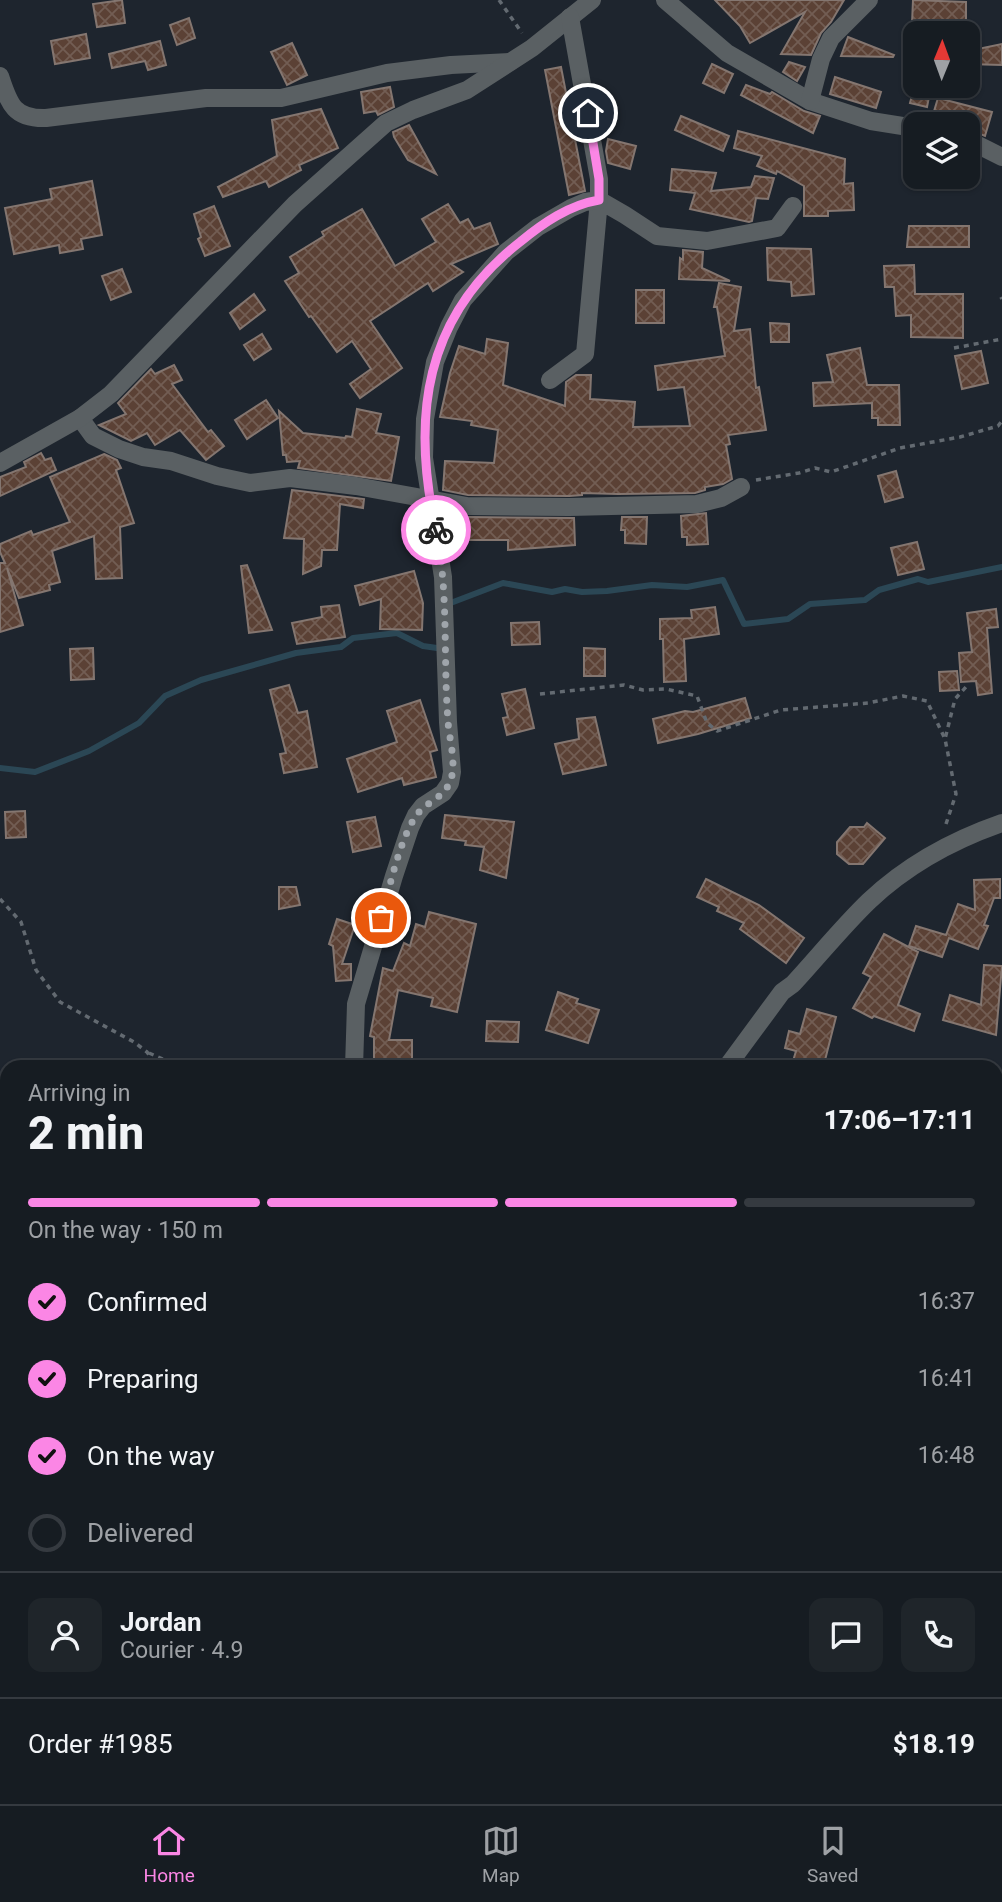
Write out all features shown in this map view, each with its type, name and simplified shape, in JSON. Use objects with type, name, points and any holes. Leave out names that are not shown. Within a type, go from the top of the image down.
[{"type":"street","points":[[2,458],[80,418],[111,394],[295,204],[386,123],[412,110],[467,90],[532,48],[592,0]]},
{"type":"street","points":[[665,0],[727,53],[810,101],[871,121],[903,126]]},
{"type":"street","points":[[810,101],[821,59],[831,37],[869,0]]},
{"type":"street","points":[[550,380],[585,354],[599,200],[599,179],[570,18]]},
{"type":"street","points":[[0,119],[32,118],[206,98],[281,97],[387,73],[451,65],[512,62]]},
{"type":"street","points":[[0,76],[8,101],[18,112],[32,118]]},
{"type":"street","points":[[980,146],[1002,157]]},
{"type":"street","points":[[354,1060],[356,1004],[405,840],[416,815],[423,806],[443,793],[450,783],[452,772],[443,577],[424,458],[429,393],[435,362],[449,327],[463,300],[482,276],[506,253],[538,227],[585,202],[599,200],[657,236],[707,241],[777,228],[793,206]]},
{"type":"street","points":[[80,418],[93,436],[119,449],[250,484],[290,478],[467,506],[505,508],[697,504],[721,498],[741,487]]},
{"type":"street","points":[[732,1060],[782,992],[793,984],[870,900],[954,842],[1002,823]]},
{"type":"path","points":[[499,0],[532,48]]},
{"type":"path","points":[[954,348],[1002,339]]},
{"type":"path","points":[[741,487],[755,480],[815,468],[831,472],[845,469],[867,458],[900,448],[961,437],[998,426],[1002,421]]},
{"type":"path","points":[[540,694],[624,685],[643,690],[666,689],[697,696],[707,723],[717,731],[782,710],[867,703],[903,696],[927,701],[945,739],[956,794],[944,827]]},
{"type":"path","points":[[945,739],[955,699],[966,687]]},
{"type":"path","points":[[0,899],[21,922],[36,970],[60,1002],[165,1060]]},
{"type":"path","points":[[147,1052],[152,1060]]},
{"type":"building","points":[[122,0],[125,23],[97,27],[93,4]]},
{"type":"building","points":[[715,0],[844,0],[821,33],[811,55],[781,54],[805,12],[750,43],[740,26]]},
{"type":"building","points":[[913,0],[966,2],[966,21],[912,21]]},
{"type":"building","points":[[189,18],[195,38],[177,45],[170,25]]},
{"type":"building","points":[[86,34],[90,58],[55,64],[51,41]]},
{"type":"building","points":[[848,37],[894,55],[841,56]]},
{"type":"building","points":[[160,41],[166,65],[148,70],[145,61],[112,68],[109,54]]},
{"type":"building","points":[[292,43],[307,75],[287,85],[271,52]]},
{"type":"building","points":[[1002,44],[1002,65],[980,64],[980,49]]},
{"type":"building","points":[[789,62],[805,67],[797,81],[783,72]]},
{"type":"building","points":[[712,64],[733,74],[724,93],[703,83]]},
{"type":"building","points":[[561,67],[585,191],[569,195],[545,70]]},
{"type":"building","points":[[835,77],[881,92],[876,108],[830,94]]},
{"type":"building","points":[[746,85],[770,94],[772,92],[804,111],[820,116],[813,133],[741,95]]},
{"type":"building","points":[[390,87],[394,107],[378,115],[376,111],[364,113],[361,92]]},
{"type":"building","points":[[911,98],[929,98],[927,107],[910,103]]},
{"type":"building","points":[[938,98],[992,112],[985,136],[980,134],[980,112],[934,112]]},
{"type":"building","points":[[321,109],[338,148],[299,165],[301,170],[269,187],[266,181],[223,197],[218,187],[277,156],[272,120]]},
{"type":"building","points":[[681,116],[729,136],[723,151],[675,130]]},
{"type":"building","points":[[409,125],[436,174],[408,160],[394,137],[393,132]]},
{"type":"building","points":[[738,131],[845,159],[844,184],[853,183],[854,210],[828,211],[828,216],[804,216],[804,186],[777,171],[776,174],[757,166],[762,156],[734,148]]},
{"type":"building","points":[[608,139],[636,146],[630,169],[608,163]]},
{"type":"building","points":[[672,169],[716,173],[711,191],[751,187],[755,176],[774,178],[768,199],[756,198],[752,221],[749,222],[690,209],[695,193],[670,190]]},
{"type":"building","points":[[92,181],[102,235],[81,239],[83,249],[60,253],[59,245],[14,254],[5,208],[52,199],[50,189]]},
{"type":"building","points":[[448,204],[460,223],[468,219],[474,229],[490,223],[498,244],[451,264],[463,272],[433,291],[428,283],[370,321],[402,368],[360,398],[350,384],[371,369],[352,341],[337,352],[311,316],[309,317],[285,281],[299,273],[290,257],[324,236],[322,232],[362,209],[395,266],[436,242],[422,219]]},
{"type":"building","points":[[214,206],[230,246],[205,256],[198,239],[201,237],[194,214]]},
{"type":"building","points":[[909,226],[969,226],[969,247],[907,247]]},
{"type":"building","points":[[767,248],[811,249],[814,294],[792,296],[791,282],[768,280]]},
{"type":"building","points":[[683,250],[703,252],[702,268],[730,281],[679,279]]},
{"type":"building","points":[[914,265],[915,294],[963,294],[963,338],[911,337],[911,315],[896,316],[894,287],[885,287],[884,266]]},
{"type":"building","points":[[122,269],[131,292],[111,300],[102,276]]},
{"type":"building","points":[[719,283],[741,287],[734,331],[750,329],[756,388],[759,387],[766,430],[728,435],[730,444],[726,445],[732,479],[695,493],[468,495],[443,490],[445,461],[494,463],[498,430],[471,425],[472,421],[440,417],[459,346],[485,354],[487,339],[508,343],[503,385],[565,406],[566,382],[576,375],[591,375],[590,399],[635,402],[633,427],[690,426],[684,387],[658,390],[655,366],[725,356],[717,307],[714,307]]},
{"type":"building","points":[[636,290],[664,290],[664,323],[636,323]]},
{"type":"building","points":[[254,294],[265,310],[240,329],[230,313]]},
{"type":"building","points":[[770,323],[789,324],[789,342],[771,342]]},
{"type":"building","points":[[262,334],[271,349],[254,360],[244,345]]},
{"type":"building","points":[[860,348],[867,385],[899,385],[900,425],[878,425],[878,418],[872,418],[872,403],[814,406],[813,383],[833,382],[827,355]]},
{"type":"building","points":[[981,351],[988,383],[962,389],[955,356]]},
{"type":"building","points":[[174,365],[182,380],[172,384],[208,432],[211,430],[224,446],[206,460],[180,430],[155,445],[147,433],[131,441],[99,425],[126,414],[118,403],[151,369],[155,374]]},
{"type":"building","points":[[266,400],[278,418],[247,439],[235,420]]},
{"type":"building","points":[[357,409],[381,414],[376,433],[399,437],[391,481],[298,468],[300,461],[287,462],[286,455],[283,455],[279,411],[303,433],[345,438],[352,437]]},
{"type":"building","points":[[41,453],[45,460],[51,458],[56,470],[0,496],[0,477],[26,467],[24,462]]},
{"type":"building","points":[[104,454],[117,460],[121,468],[116,470],[134,523],[120,527],[122,578],[96,579],[94,536],[52,551],[60,582],[49,585],[50,590],[19,598],[7,568],[23,625],[0,632],[0,563],[5,563],[0,544],[31,531],[33,535],[70,522],[50,477]]},
{"type":"building","points":[[896,471],[903,497],[885,502],[878,476]]},
{"type":"building","points":[[292,490],[364,499],[363,508],[340,504],[337,550],[322,550],[321,566],[303,574],[304,539],[284,538]]},
{"type":"building","points":[[706,513],[708,544],[687,545],[687,537],[682,537],[681,516]]},
{"type":"building","points":[[468,517],[574,518],[575,545],[508,550],[508,540],[468,540]]},
{"type":"building","points":[[622,517],[647,517],[646,544],[625,543],[625,530],[621,530]]},
{"type":"building","points":[[917,542],[924,569],[898,575],[891,548]]},
{"type":"building","points":[[247,565],[272,630],[249,633],[241,566]]},
{"type":"building","points":[[414,571],[423,603],[422,630],[380,629],[381,599],[360,605],[355,586]]},
{"type":"building","points":[[339,605],[345,637],[297,644],[292,623],[322,617],[321,607]]},
{"type":"building","points":[[715,607],[719,634],[684,639],[686,681],[664,682],[660,619],[692,618],[691,610]]},
{"type":"building","points":[[996,609],[998,627],[987,628],[992,693],[978,695],[976,681],[961,682],[959,653],[972,652],[967,613]]},
{"type":"building","points":[[539,622],[540,644],[512,645],[511,623]]},
{"type":"building","points":[[93,648],[94,679],[71,680],[70,649]]},
{"type":"building","points":[[584,648],[605,649],[605,676],[584,676]]},
{"type":"building","points":[[957,671],[959,690],[940,691],[939,672]]},
{"type":"building","points":[[289,685],[298,713],[307,711],[317,767],[284,773],[280,754],[286,753],[270,690]]},
{"type":"building","points":[[525,689],[534,728],[507,735],[503,718],[508,717],[502,694]]},
{"type":"building","points":[[745,698],[751,718],[658,743],[653,719]]},
{"type":"building","points":[[420,700],[437,750],[430,752],[436,777],[404,785],[402,778],[358,792],[347,759],[397,742],[387,711]]},
{"type":"building","points":[[595,717],[606,765],[563,774],[555,744],[579,739],[577,719]]},
{"type":"building","points":[[25,811],[26,837],[6,838],[5,812]]},
{"type":"building","points":[[445,815],[514,822],[506,878],[480,870],[484,847],[442,838]]},
{"type":"building","points":[[375,817],[381,846],[353,852],[347,822]]},
{"type":"building","points":[[867,823],[885,838],[863,864],[849,864],[837,854],[837,842],[850,827],[864,827]]},
{"type":"building","points":[[706,879],[759,905],[804,938],[786,963],[740,929],[744,923],[717,911],[719,907],[697,897]]},
{"type":"building","points":[[1000,879],[1000,898],[994,898],[984,925],[988,926],[978,949],[949,938],[942,957],[909,946],[916,926],[946,935],[958,904],[975,910],[974,880]]},
{"type":"building","points":[[279,887],[296,887],[300,905],[279,909]]},
{"type":"building","points":[[429,912],[476,924],[457,1012],[431,1006],[433,998],[398,990],[389,1040],[412,1040],[412,1060],[374,1060],[374,1037],[370,1036],[383,968],[393,971],[404,943],[410,946],[416,924],[425,927]]},
{"type":"building","points":[[337,919],[355,925],[342,964],[351,964],[351,980],[336,981],[333,946],[329,944]]},
{"type":"building","points":[[884,934],[918,952],[898,1005],[920,1014],[914,1031],[874,1016],[872,1018],[853,1008],[871,977],[863,973]]},
{"type":"building","points":[[984,965],[1002,966],[996,1035],[943,1020],[950,995],[981,1005]]},
{"type":"building","points":[[558,992],[578,999],[576,1003],[599,1010],[588,1043],[546,1030]]},
{"type":"building","points":[[807,1009],[836,1017],[825,1060],[793,1060],[796,1051],[785,1048],[789,1031],[800,1034]]},
{"type":"building","points":[[487,1021],[519,1022],[518,1042],[486,1041]]},
{"type":"waterway","points":[[448,607],[448,604],[503,583],[552,592],[565,589],[582,592],[652,585],[687,587],[723,580],[744,624],[788,619],[810,604],[865,600],[879,590],[918,579],[928,582],[1002,567]]},
{"type":"waterway","points":[[0,768],[35,772],[89,751],[139,723],[165,696],[201,680],[296,653],[341,647],[353,638],[397,633],[423,646],[437,648]]},
{"type":"way so far","points":[[381,918],[416,815],[423,806],[443,793],[450,783],[452,772],[443,577],[436,530]]},
{"type":"route","points":[[436,530],[424,458],[425,419],[435,362],[463,300],[482,276],[538,227],[571,208],[599,200],[599,179],[588,113]]}]
